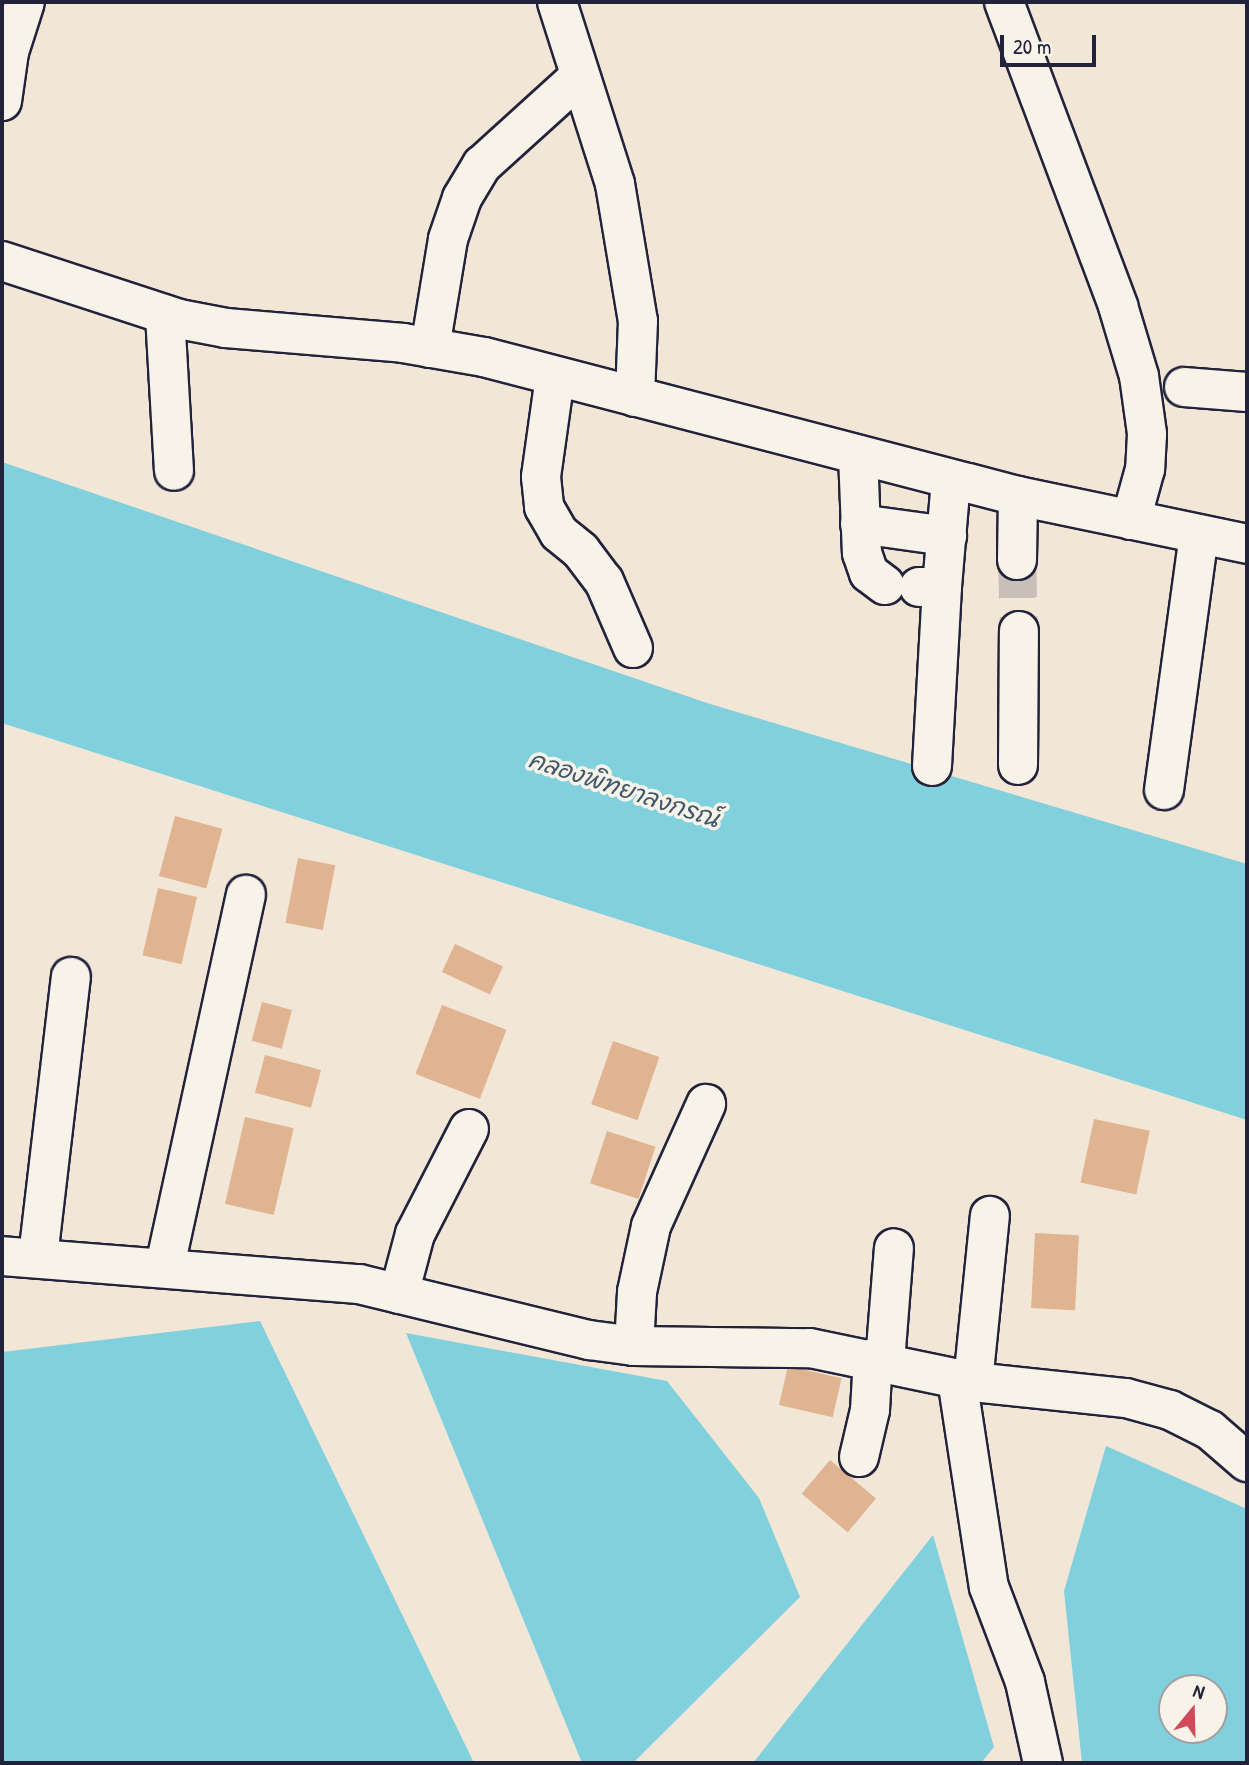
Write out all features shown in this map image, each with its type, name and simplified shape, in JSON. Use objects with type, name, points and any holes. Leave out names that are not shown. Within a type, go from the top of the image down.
[{"type":"street","points":[[2,101],[9,52],[25,2]]},
{"type":"street","points":[[557,2],[615,184],[638,321],[635,397]]},
{"type":"street","points":[[1004,2],[1109,280],[1139,376],[1147,434],[1145,470],[1131,520]]},
{"type":"street","points":[[430,348],[448,239],[462,198],[482,165],[580,76]]},
{"type":"street","points":[[2,261],[165,315],[226,328],[430,348],[635,397],[1018,496],[1247,544]]},
{"type":"street","points":[[165,315],[174,471]]},
{"type":"street","points":[[555,377],[541,477],[544,507],[559,533],[581,551],[604,581],[633,648]]},
{"type":"street","points":[[1184,387],[1247,392]]},
{"type":"street","points":[[858,455],[862,553],[869,573],[916,586]]},
{"type":"street","points":[[932,766],[916,586],[947,536],[951,479]]},
{"type":"street","points":[[1017,560],[1018,496]]},
{"type":"street","points":[[860,524],[947,536]]},
{"type":"street","points":[[1164,790],[1199,535]]},
{"type":"street","points":[[1018,765],[1019,631]]},
{"type":"street","points":[[165,1266],[246,895]]},
{"type":"street","points":[[71,978],[20,1257],[165,1266],[345,1283],[399,1294],[541,1331],[634,1346],[796,1348],[879,1360],[965,1381],[1126,1398],[1170,1410],[1210,1430],[1247,1462]]},
{"type":"street","points":[[634,1346],[637,1292],[651,1226],[706,1104]]},
{"type":"street","points":[[399,1294],[415,1234],[469,1129]]},
{"type":"street","points":[[989,1216],[965,1381],[989,1587],[1025,1682],[1043,1763]]},
{"type":"street","points":[[859,1457],[879,1360],[894,1248]]},
{"type":"water","name":"คลองพิทยาลงกรณ์","points":[[2,462],[710,704],[1247,864],[1247,1120],[2,723]]},
{"type":"water","points":[[260,1321],[474,1763],[2,1763],[2,1352]]},
{"type":"water","points":[[406,1333],[667,1381],[759,1498],[800,1597],[633,1763],[582,1763]]},
{"type":"water","points":[[1106,1446],[1247,1509],[1247,1763],[1082,1763],[1064,1591]]},
{"type":"water","points":[[933,1535],[994,1747],[981,1763],[753,1763]]},
{"type":"building","points":[[175,816],[222,829],[206,889],[159,876]]},
{"type":"building","points":[[298,858],[335,865],[323,930],[285,923]]},
{"type":"building","points":[[158,888],[197,897],[181,964],[142,955]]},
{"type":"building","points":[[455,944],[503,966],[490,994],[442,972]]},
{"type":"building","points":[[262,1002],[292,1010],[282,1049],[252,1041]]},
{"type":"building","points":[[442,1005],[506,1030],[480,1099],[415,1074]]},
{"type":"building","points":[[613,1041],[659,1057],[638,1120],[591,1104]]},
{"type":"building","points":[[265,1055],[321,1070],[311,1108],[255,1093]]},
{"type":"building","points":[[245,1117],[294,1128],[274,1215],[225,1204]]},
{"type":"building","points":[[1094,1119],[1150,1131],[1136,1194],[1080,1183]]},
{"type":"building","points":[[607,1131],[656,1147],[639,1199],[590,1183]]},
{"type":"building","points":[[1035,1233],[1079,1235],[1075,1310],[1031,1308]]},
{"type":"building","points":[[788,1366],[842,1378],[833,1417],[779,1405]]},
{"type":"building","points":[[830,1460],[876,1499],[848,1532],[802,1494]]},
{"type":"tunnel","points":[[1017,560],[1019,631]]}]
